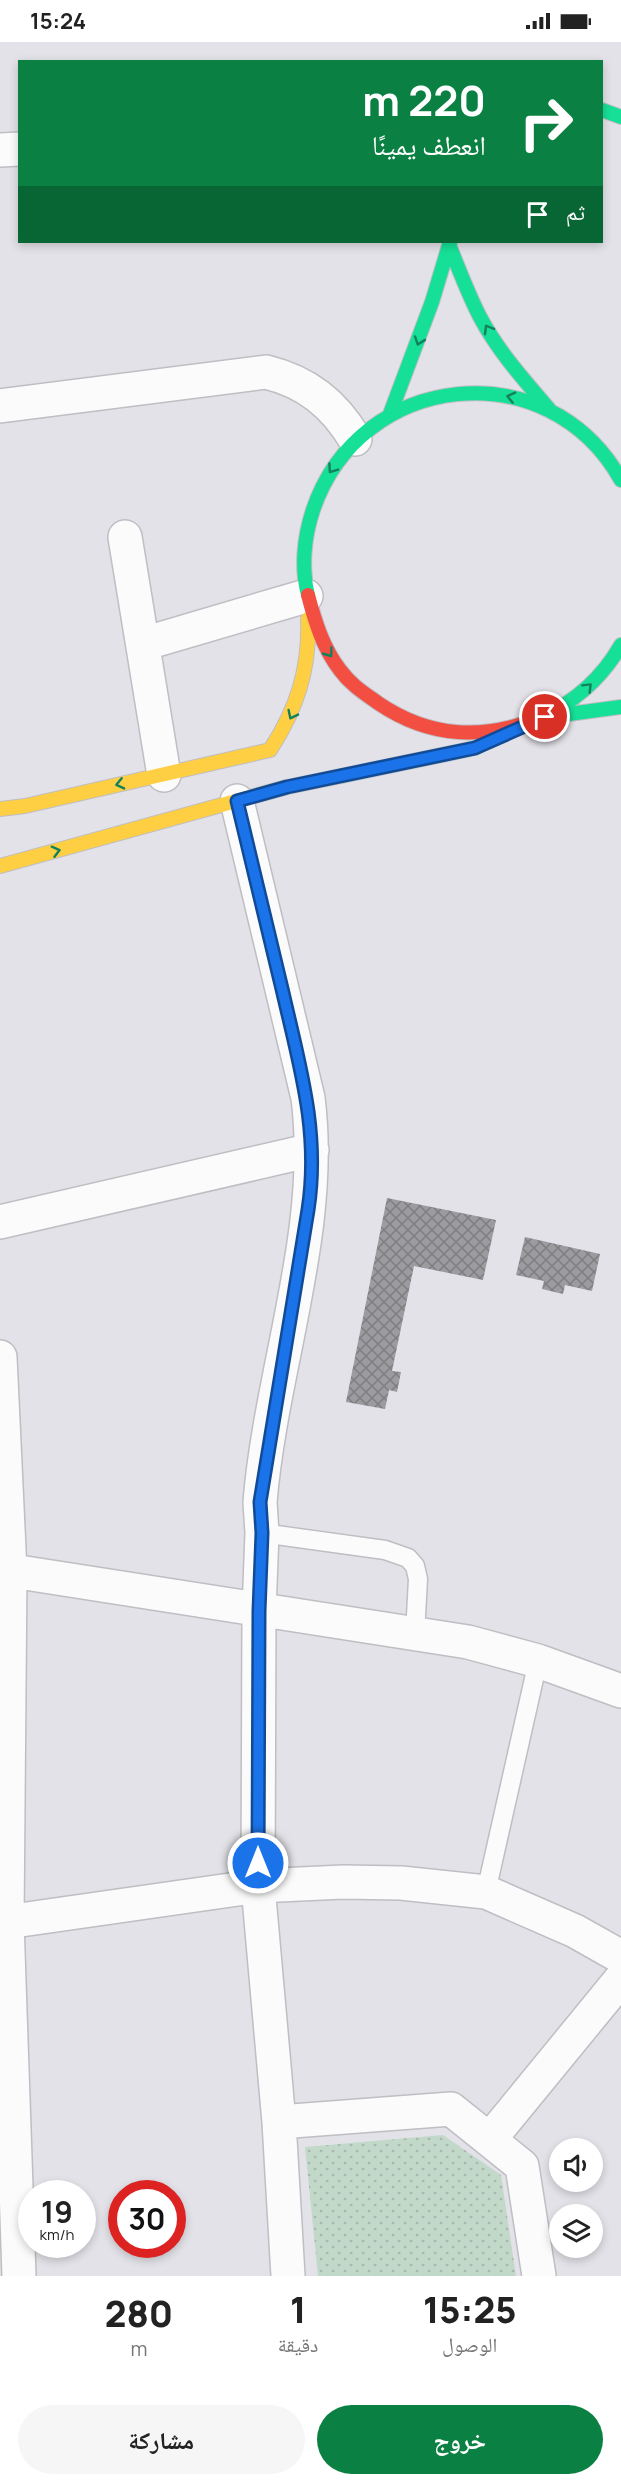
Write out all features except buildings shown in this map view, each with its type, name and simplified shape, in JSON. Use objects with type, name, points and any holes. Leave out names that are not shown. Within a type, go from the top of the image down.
[{"type":"street","points":[[603,110],[621,117]]},
{"type":"street","points":[[0,150],[18,149]]},
{"type":"street","points":[[449,243],[473,303],[495,341],[520,376],[549,409],[583,432],[615,468],[621,480]]},
{"type":"street","points":[[390,414],[421,336],[449,243]]},
{"type":"street","points":[[0,406],[267,372],[291,379],[315,392],[331,405],[355,439]]},
{"type":"street","points":[[0,809],[25,806],[270,750],[285,729],[298,702],[307,669],[309,637],[303,553],[311,511],[328,473],[355,439],[390,414],[428,398],[469,392],[510,396],[549,409]]},
{"type":"street","points":[[583,432],[602,437]]},
{"type":"street","points":[[125,537],[164,775]]},
{"type":"street","points":[[143,644],[306,596]]},
{"type":"street","points":[[306,596],[323,645],[354,686],[396,715],[444,732],[496,732],[545,717],[621,706]]},
{"type":"street","points":[[0,866],[287,787],[475,748],[545,717],[586,691],[621,645]]},
{"type":"street","points":[[237,801],[308,1098],[312,1150],[311,1190],[260,1502],[262,1533],[259,1611],[258,1886],[279,2122],[288,2276]]},
{"type":"street","points":[[0,1222],[312,1150]]},
{"type":"street","points":[[0,1357],[5,1570],[4,1922],[19,2276]]},
{"type":"street","points":[[5,1570],[468,1642],[538,1661],[621,1691]]},
{"type":"street","points":[[4,1922],[258,1886],[343,1882],[401,1883],[486,1892],[575,1931],[621,1957]]},
{"type":"street","points":[[490,2139],[621,1979]]},
{"type":"street","points":[[279,2122],[451,2109],[522,2166],[539,2276]]},
{"type":"lane","points":[[262,1533],[385,1550],[408,1558],[415,1566],[418,1579],[415,1634]]},
{"type":"lane","points":[[486,1892],[538,1661]]},
{"type":"green space","points":[[443,2135],[501,2175],[516,2276],[318,2276],[305,2147]]},
{"type":"traffic: fast","points":[[603,110],[621,117]]},
{"type":"traffic: fast","points":[[390,414],[432,302],[450,243]]},
{"type":"traffic: fast","points":[[449,245],[487,330],[512,365],[549,409]]},
{"type":"traffic: fast","points":[[308,595],[304,563],[307,531],[313,510],[337,463],[371,428],[412,405],[457,394],[504,396],[549,410],[589,438],[621,480]]},
{"type":"traffic: fast","points":[[543,717],[588,687],[606,668],[621,645]]},
{"type":"traffic: fast","points":[[554,716],[621,707]]},
{"type":"traffic: fast","points":[[341,776],[475,748],[484,743]]},
{"type":"traffic: slow","points":[[0,809],[25,806],[270,750],[288,719],[300,688],[307,654],[308,619]]},
{"type":"traffic: slow","points":[[0,866],[287,787],[341,776]]},
{"type":"traffic: jam","points":[[308,595],[320,634],[340,670],[358,688],[398,715],[418,724],[458,732],[500,730],[543,717]]},
{"type":"route","points":[[258,1863],[259,1611],[262,1533],[260,1502],[311,1190],[312,1150],[308,1098],[237,801],[287,787],[475,748],[545,717]]}]
